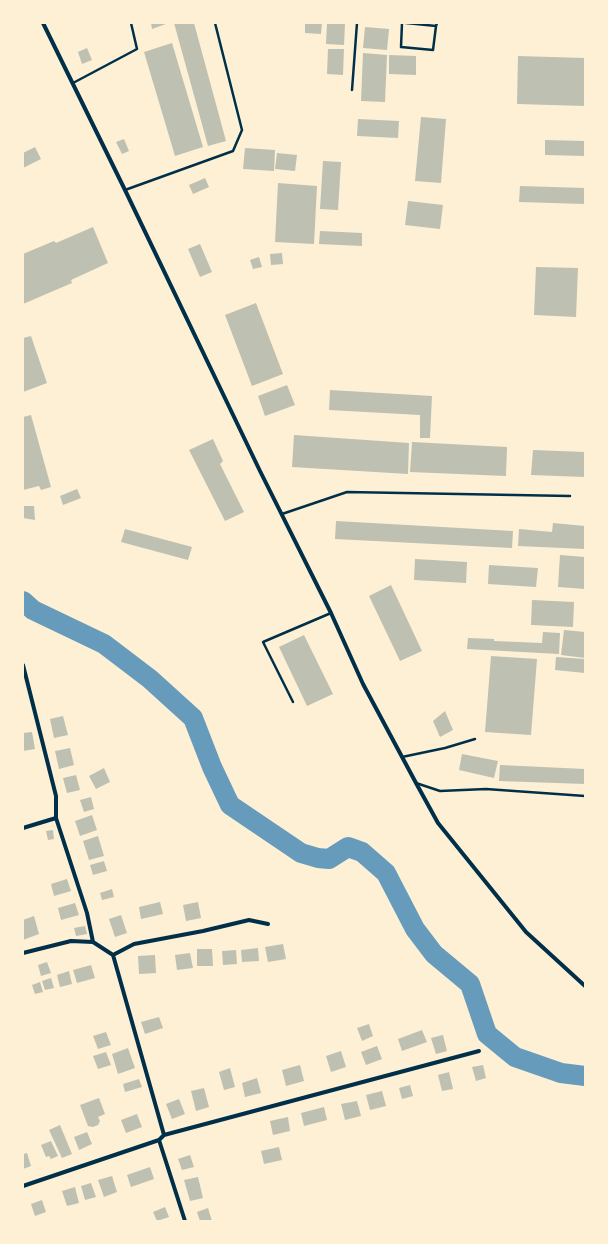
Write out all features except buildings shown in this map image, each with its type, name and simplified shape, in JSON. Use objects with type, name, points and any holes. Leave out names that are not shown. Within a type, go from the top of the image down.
[{"type":"street","points":[[42,23],[73,83],[281,514],[331,612],[364,684],[401,757],[438,823],[526,932],[585,986]]},
{"type":"street","points":[[23,665],[56,796],[56,818],[87,913],[93,942]]},
{"type":"street","points":[[23,828],[56,818]]},
{"type":"street","points":[[112,955],[134,944],[204,931],[249,920],[268,924]]},
{"type":"street","points":[[23,953],[71,941],[93,942],[112,955],[164,1135]]},
{"type":"street","points":[[23,1186],[159,1140],[164,1135],[479,1051]]},
{"type":"street","points":[[159,1140],[185,1221]]},
{"type":"lane","points":[[73,83],[137,49],[131,23]]},
{"type":"lane","points":[[125,190],[233,151],[242,130],[215,23]]},
{"type":"lane","points":[[352,90],[357,23]]},
{"type":"lane","points":[[402,23],[401,47],[433,50],[437,25],[406,23]]},
{"type":"lane","points":[[281,514],[347,492],[570,496]]},
{"type":"lane","points":[[293,702],[263,642],[331,612]]},
{"type":"lane","points":[[401,757],[445,748],[475,739]]},
{"type":"lane","points":[[416,783],[440,791],[486,789],[585,796]]},
{"type":"waterway","points":[[23,601],[33,610],[104,644],[150,679],[193,718],[212,767],[230,805],[301,853],[318,858],[329,859],[348,847],[362,852],[386,873],[415,929],[434,954],[470,984],[487,1034],[515,1057],[561,1073],[585,1076]]}]
